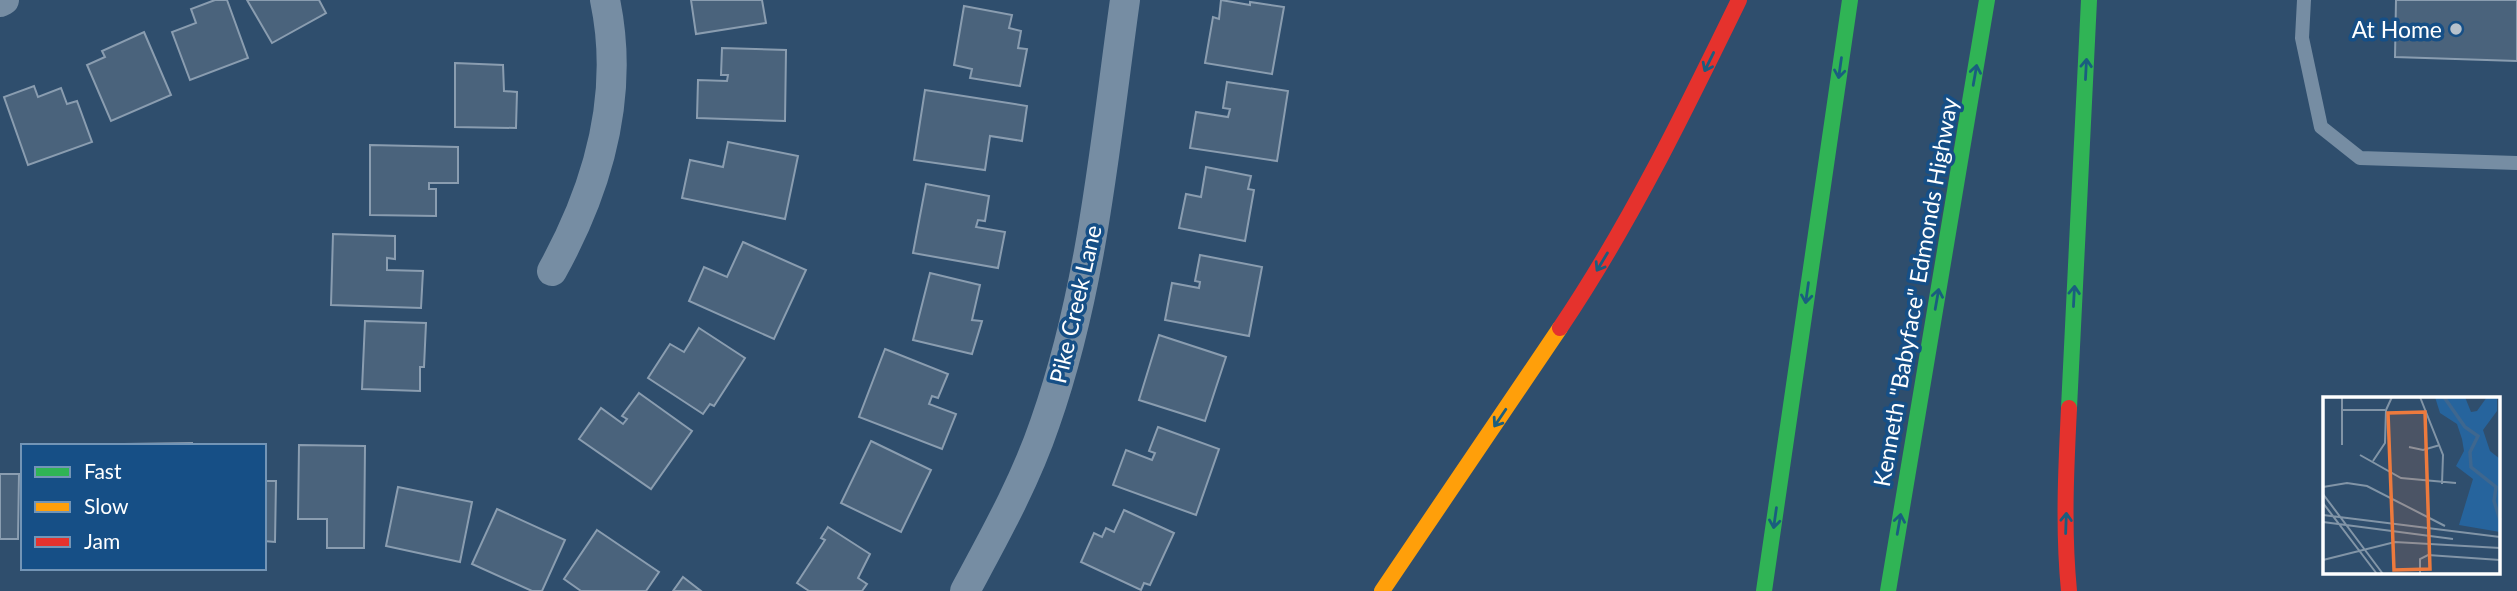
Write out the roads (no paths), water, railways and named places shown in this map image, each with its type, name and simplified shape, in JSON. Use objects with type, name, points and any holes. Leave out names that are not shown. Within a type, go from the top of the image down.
[{"type":"highway","points":[[1382,591],[1546,351],[1594,275],[1674,134],[1739,0]]},
{"type":"highway","points":[[1764,591],[1850,0]]},
{"type":"highway","name":"Kenneth \"Babyface\" Edmonds Highway","points":[[1888,591],[1987,0]]},
{"type":"highway","points":[[2069,591],[2065,552],[2064,481],[2089,0]]},
{"type":"street","points":[[552,271],[593,184],[607,128],[611,49],[605,0]]},
{"type":"street","name":"Pike Creek Lane","points":[[965,591],[1002,521],[1035,449],[1072,337],[1093,227],[1125,0]]},
{"type":"lane","points":[[2304,0],[2302,38],[2321,127],[2360,158],[2517,163]]},
{"type":"place","name":"At Home","points":[[2456,29]]}]
